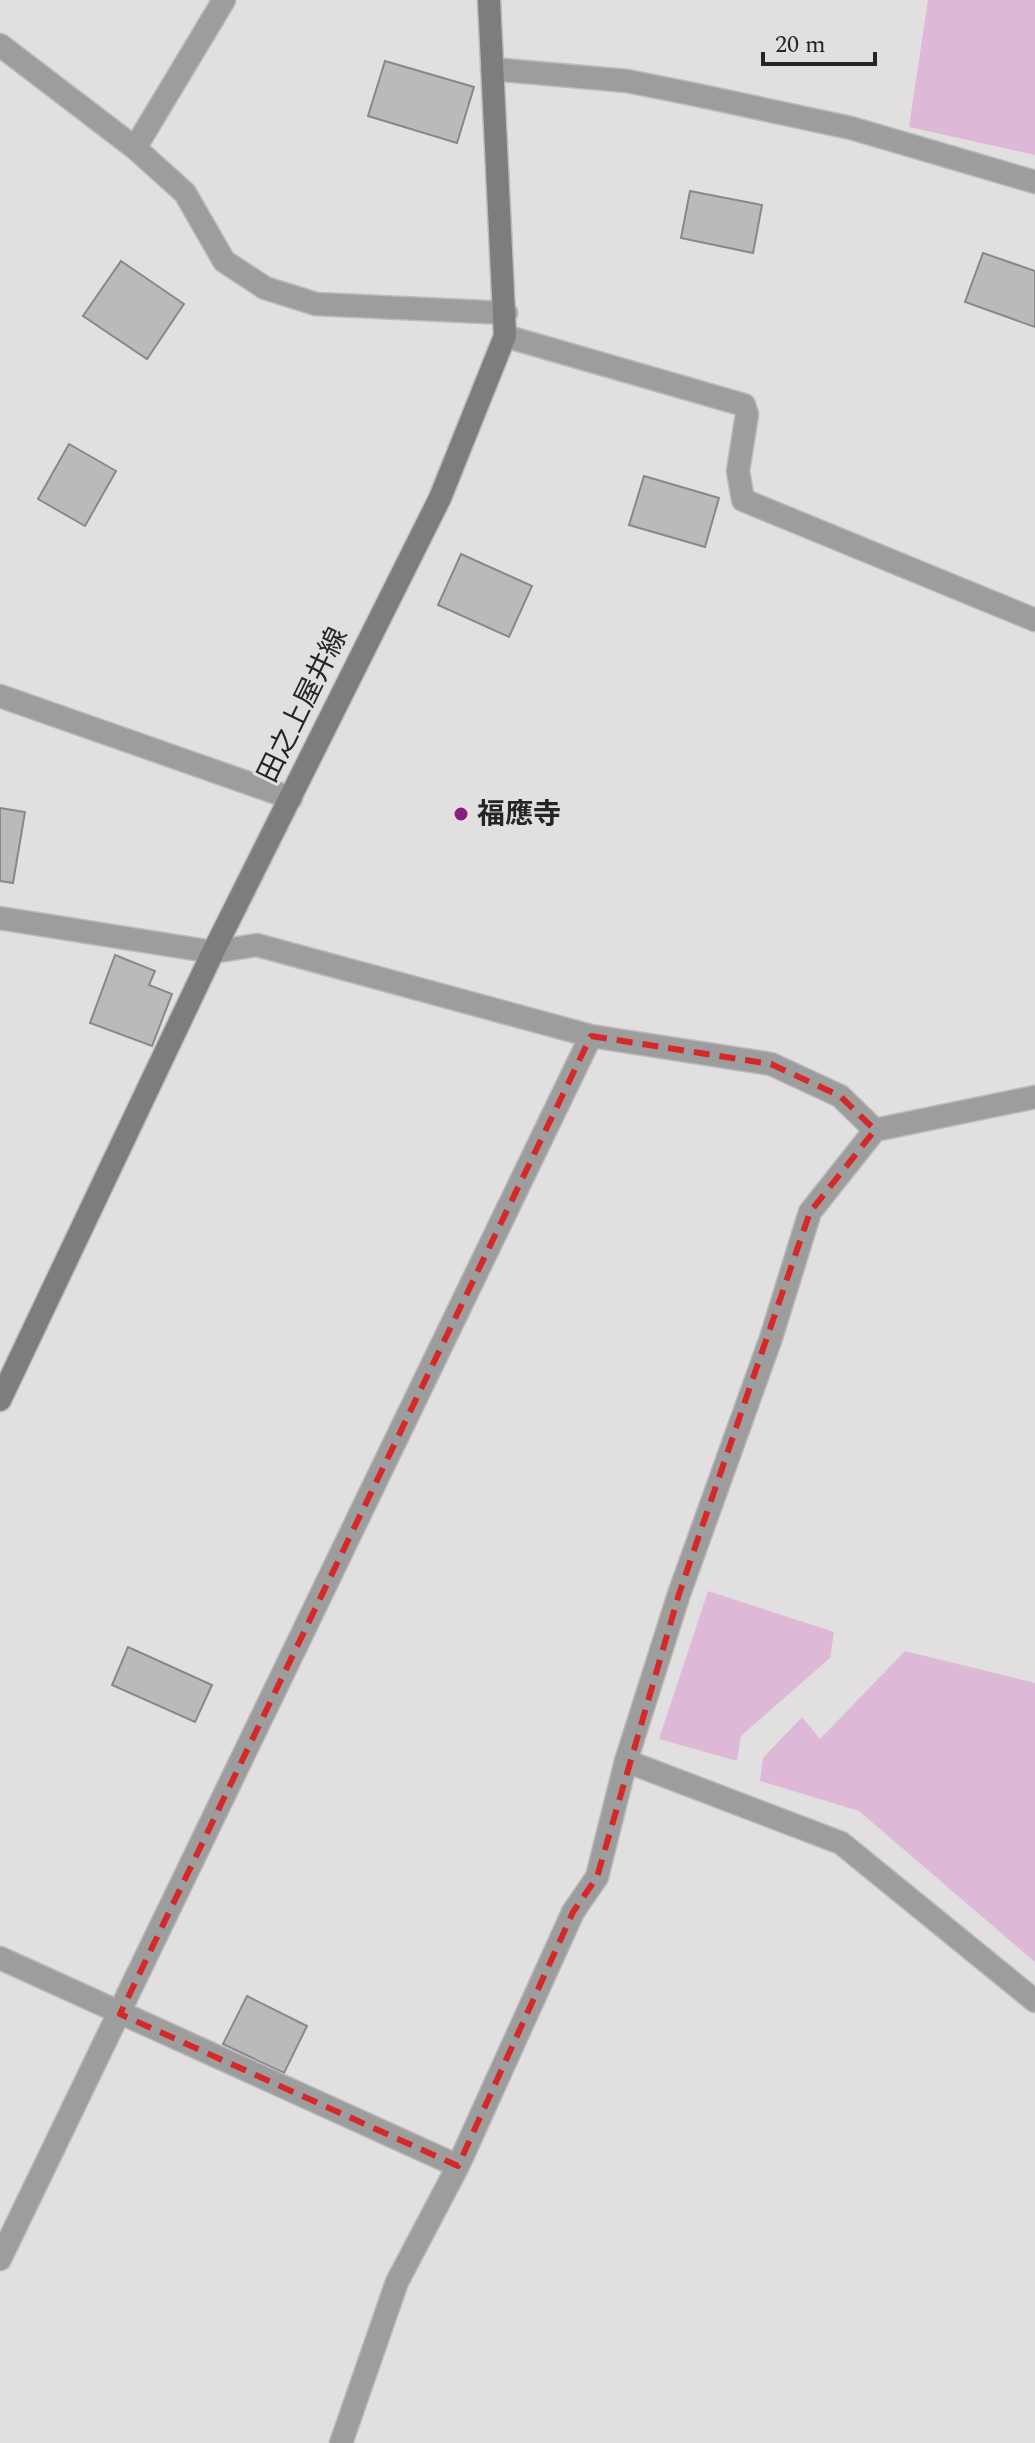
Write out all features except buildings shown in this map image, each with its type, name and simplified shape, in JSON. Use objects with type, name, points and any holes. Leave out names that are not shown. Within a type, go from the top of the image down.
[{"type":"main road","name":"田之上屋井線","points":[[0,1400],[213,952],[440,498],[505,336],[486,1]]},
{"type":"street","points":[[135,148],[224,0]]},
{"type":"street","points":[[0,45],[135,148],[185,193],[224,261],[265,288],[316,304],[506,313]]},
{"type":"street","points":[[492,69],[627,81],[697,95],[851,128],[1035,182]]},
{"type":"street","points":[[505,336],[744,405],[747,414],[738,471],[743,500],[1035,620]]},
{"type":"street","points":[[0,696],[291,798]]},
{"type":"street","points":[[0,918],[213,952],[257,945],[591,1036],[771,1064],[840,1096],[875,1130]]},
{"type":"street","points":[[0,2259],[591,1036]]},
{"type":"street","points":[[341,2443],[397,2282],[458,2166],[573,1912],[597,1877],[626,1761],[679,1594],[771,1338],[810,1212],[875,1130],[1035,1097]]},
{"type":"street","points":[[626,1761],[841,1843],[1035,2001]]},
{"type":"street","points":[[0,1958],[458,2166]]},
{"type":"highlighted area","points":[[591,1036],[771,1064],[840,1096],[875,1130],[810,1212],[679,1594],[597,1877],[573,1912],[458,2166],[120,2014]]},
{"type":"shaded area","points":[[928,0],[1035,0],[1035,155],[909,127]]},
{"type":"shaded area","points":[[708,1591],[834,1632],[830,1658],[741,1736],[737,1761],[659,1739]]},
{"type":"shaded area","points":[[905,1651],[1035,1683],[1035,1962],[859,1811],[760,1781],[763,1758],[802,1717],[820,1739]]},
{"type":"place","name":"福應寺","points":[[461,814]]}]
